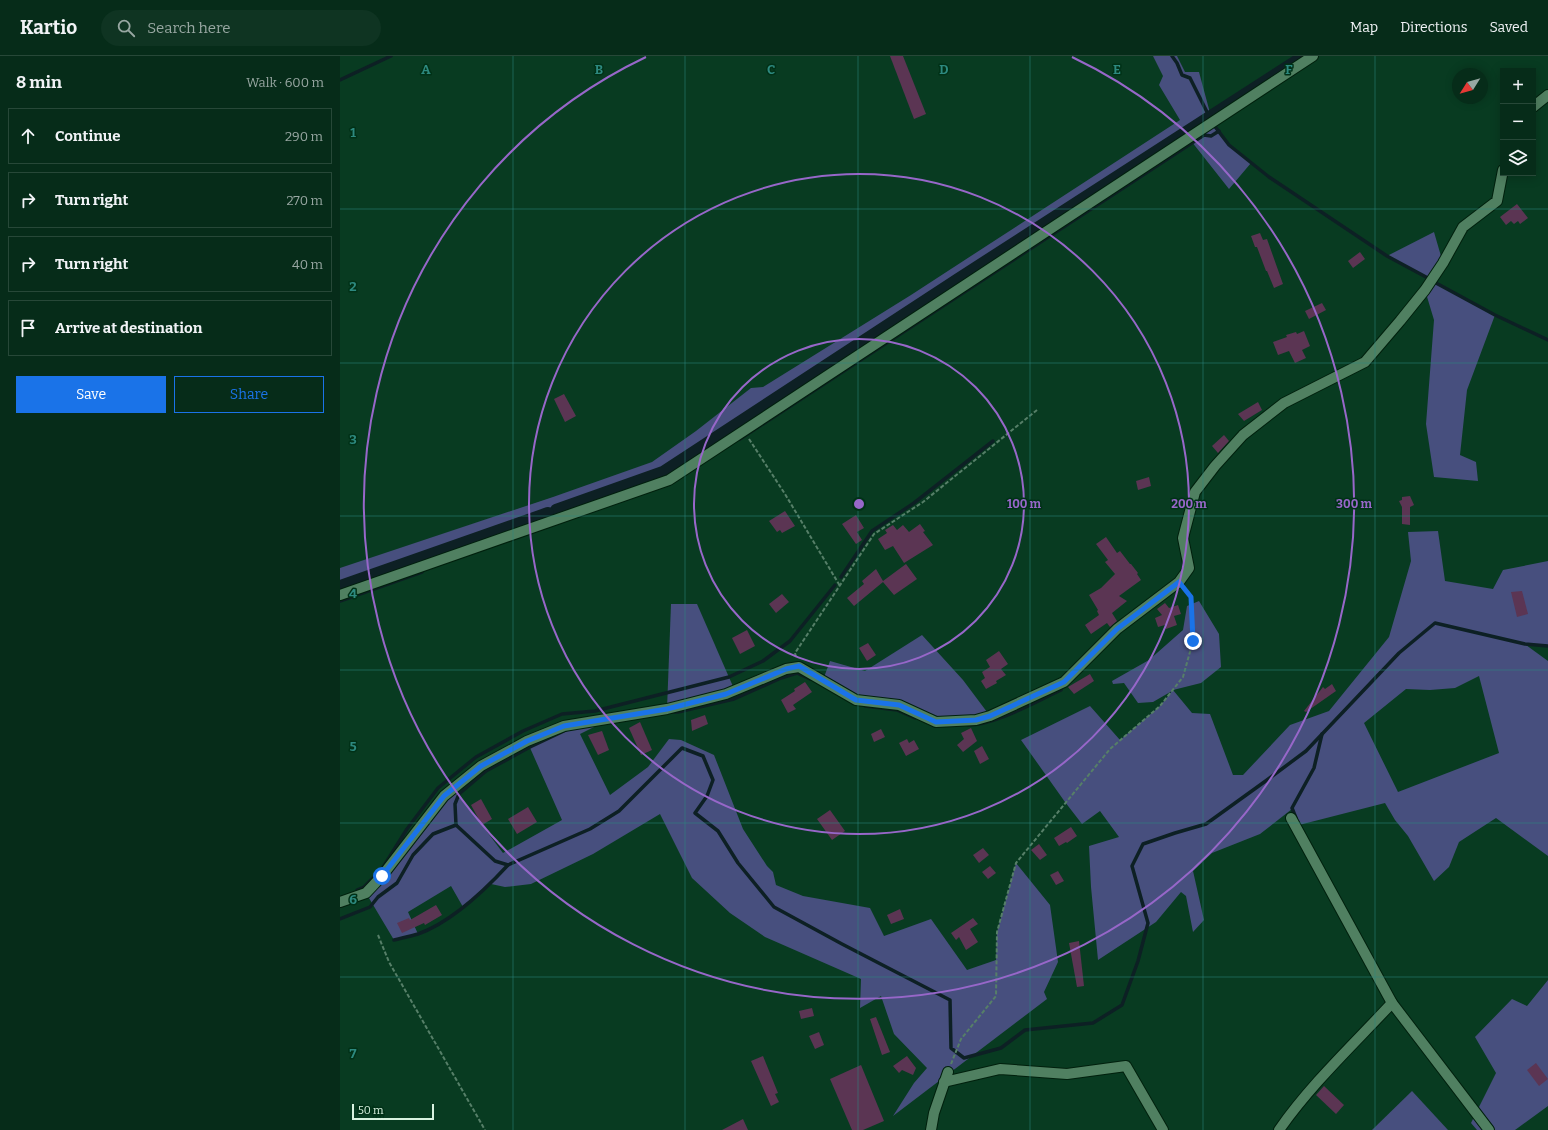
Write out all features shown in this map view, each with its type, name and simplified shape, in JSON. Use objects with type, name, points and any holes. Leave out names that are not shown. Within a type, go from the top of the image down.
[{"type":"street","points":[[340,595],[669,480],[1312,56]]},
{"type":"street","points":[[1536,105],[1548,95]]},
{"type":"street","points":[[340,902],[366,893],[382,876],[444,796],[481,766],[527,741],[564,726],[667,709],[726,694],[786,669],[799,666],[856,700],[899,705],[936,722],[976,720],[990,716],[1064,682],[1117,629],[1179,582],[1189,568],[1183,538],[1195,492],[1215,466],[1243,434],[1284,403],[1365,362],[1425,290],[1443,263],[1463,227],[1497,201],[1502,176]]},
{"type":"street","points":[[1291,818],[1392,1003],[1489,1130]]},
{"type":"street","points":[[1279,1130],[1292,1111],[1307,1094],[1392,1003]]},
{"type":"street","points":[[931,1130],[946,1077],[1000,1069],[1067,1074],[1126,1066],[1163,1130]]},
{"type":"path","points":[[799,666],[796,653],[874,534],[923,502],[1037,410]]},
{"type":"path","points":[[750,441],[785,494],[840,586]]},
{"type":"path","points":[[946,1077],[961,1039],[996,996],[997,932],[1016,862],[1110,749],[1160,706],[1183,677],[1193,641],[1191,597],[1179,582]]},
{"type":"path","points":[[378,935],[388,962],[485,1130]]},
{"type":"shaded area","points":[[1153,56],[1177,56],[1185,72],[1199,72],[1213,124],[1229,146],[1251,163],[1229,189],[1188,137],[669,480],[340,595],[340,568],[553,497],[652,462],[696,431],[751,388],[763,387],[911,295],[1180,120],[1159,85],[1163,76]]},
{"type":"shaded area","points":[[1434,232],[1443,263],[1436,283],[1495,315],[1467,390],[1460,455],[1476,462],[1478,481],[1434,477],[1426,424],[1434,320],[1425,290],[1426,277],[1387,256]]},
{"type":"shaded area","points":[[1438,531],[1445,581],[1493,589],[1503,570],[1548,561],[1548,645],[1526,645],[1548,661],[1548,856],[1496,818],[1459,842],[1449,867],[1434,881],[1408,836],[1395,820],[1385,803],[1299,825],[1292,809],[1260,834],[1212,853],[1193,871],[1204,920],[1193,932],[1186,896],[1181,892],[1156,922],[1098,960],[1091,887],[1089,846],[1119,837],[1100,811],[1082,824],[1021,740],[1090,706],[1120,740],[1160,706],[1172,691],[1153,702],[1138,703],[1124,683],[1113,684],[1112,681],[1149,660],[1183,630],[1187,606],[1199,601],[1219,634],[1221,667],[1201,683],[1173,690],[1192,713],[1210,714],[1233,775],[1243,775],[1290,725],[1329,711],[1389,637],[1411,561],[1408,532]],"holes":[[[1479,676],[1499,753],[1398,792],[1364,723],[1406,689],[1430,690],[1455,688]]]},
{"type":"shaded area","points":[[671,604],[697,604],[735,691],[667,709]]},
{"type":"shaded area","points":[[922,635],[963,680],[990,716],[936,722],[899,705],[856,700],[823,680],[830,661],[865,671]]},
{"type":"shaded area","points":[[598,725],[580,734],[610,795],[648,767],[669,739],[681,740],[714,755],[743,829],[767,866],[773,872],[776,885],[803,896],[870,908],[884,936],[931,919],[967,970],[996,960],[997,932],[1016,863],[1050,905],[1058,962],[1044,992],[1047,999],[893,1116],[914,1083],[927,1068],[894,1034],[881,996],[860,1008],[861,979],[765,937],[730,913],[692,878],[660,814],[593,854],[531,884],[505,887],[491,884],[463,907],[451,886],[408,912],[418,934],[394,940],[366,893],[454,788],[503,853],[562,820],[527,741],[564,726]]},
{"type":"shaded area","points":[[1548,980],[1548,1106],[1515,1130],[1477,1130],[1471,1123],[1496,1073],[1475,1037],[1512,999],[1527,1006]]},
{"type":"shaded area","points":[[1412,1091],[1448,1130],[1372,1130]]},
{"type":"building","points":[[890,56],[903,56],[926,114],[914,119]]},
{"type":"building","points":[[1517,204],[1528,218],[1520,224],[1518,221],[1514,224],[1511,221],[1506,225],[1500,217]]},
{"type":"building","points":[[1260,233],[1263,240],[1267,239],[1283,284],[1274,288],[1251,236]]},
{"type":"building","points":[[1360,252],[1365,259],[1353,268],[1348,261]]},
{"type":"building","points":[[1322,303],[1326,310],[1309,319],[1305,311]]},
{"type":"building","points":[[1304,331],[1310,346],[1302,350],[1306,358],[1295,363],[1289,351],[1278,355],[1273,342],[1287,337],[1286,335],[1296,332],[1297,334]]},
{"type":"building","points":[[564,394],[576,416],[565,422],[554,399]]},
{"type":"building","points":[[1258,402],[1262,410],[1244,421],[1238,414]]},
{"type":"building","points":[[1224,435],[1229,441],[1218,453],[1212,446]]},
{"type":"building","points":[[1149,477],[1151,486],[1138,490],[1136,481]]},
{"type":"building","points":[[1410,496],[1414,505],[1410,507],[1410,525],[1402,524],[1402,507],[1399,501],[1402,500],[1402,497]]},
{"type":"building","points":[[785,511],[795,526],[782,533],[780,530],[777,532],[769,521]]},
{"type":"building","points":[[856,515],[864,528],[857,532],[862,540],[856,544],[842,524]]},
{"type":"building","points":[[920,524],[925,531],[923,532],[933,545],[904,563],[893,546],[885,550],[878,539],[887,533],[885,530],[893,525],[897,530],[903,525],[909,532]]},
{"type":"building","points":[[1106,537],[1117,553],[1120,551],[1131,564],[1141,580],[1119,596],[1127,601],[1112,613],[1117,621],[1110,627],[1107,623],[1091,634],[1085,625],[1099,615],[1098,610],[1089,595],[1101,588],[1115,574],[1105,562],[1108,560],[1096,544]]},
{"type":"building","points":[[906,564],[917,579],[894,595],[883,582],[854,606],[847,598],[864,584],[862,581],[876,569],[883,581]]},
{"type":"building","points":[[1522,591],[1528,614],[1517,617],[1511,592]]},
{"type":"building","points":[[782,594],[789,602],[776,613],[769,604]]},
{"type":"building","points":[[1165,603],[1169,608],[1178,605],[1181,614],[1174,616],[1177,625],[1166,629],[1165,625],[1158,627],[1155,618],[1162,615],[1157,609]]},
{"type":"building","points":[[747,630],[755,646],[740,654],[732,638]]},
{"type":"building","points":[[868,643],[876,655],[867,661],[859,648]]},
{"type":"building","points":[[999,651],[1008,664],[1001,669],[1006,675],[996,681],[997,683],[986,689],[981,681],[985,678],[982,672],[990,667],[986,660]]},
{"type":"building","points":[[1090,674],[1094,681],[1074,694],[1068,687]]},
{"type":"building","points":[[805,682],[812,692],[793,705],[796,709],[788,713],[781,700]]},
{"type":"building","points":[[1332,684],[1336,691],[1306,712],[1304,711],[1323,687],[1325,689]]},
{"type":"building","points":[[705,715],[708,724],[692,731],[691,720]]},
{"type":"building","points":[[640,722],[652,750],[641,755],[629,728]]},
{"type":"building","points":[[971,728],[977,741],[963,752],[957,745],[964,739],[961,733]]},
{"type":"building","points":[[881,729],[885,737],[874,742],[871,734]]},
{"type":"building","points":[[602,731],[609,750],[598,755],[588,735]]},
{"type":"building","points":[[907,739],[909,743],[914,740],[919,749],[906,756],[899,743]]},
{"type":"building","points":[[982,746],[989,759],[980,764],[974,751]]},
{"type":"building","points":[[481,799],[492,819],[482,825],[471,805]]},
{"type":"building","points":[[528,807],[537,822],[517,834],[508,819]]},
{"type":"building","points":[[830,810],[845,831],[832,840],[817,819]]},
{"type":"building","points":[[1071,827],[1077,836],[1067,843],[1066,842],[1059,846],[1054,838]]},
{"type":"building","points":[[1039,844],[1047,855],[1040,860],[1031,850]]},
{"type":"building","points":[[983,848],[989,855],[979,863],[973,855]]},
{"type":"building","points":[[990,866],[996,873],[988,879],[982,872]]},
{"type":"building","points":[[1058,871],[1064,881],[1056,885],[1050,875]]},
{"type":"building","points":[[436,905],[442,915],[425,925],[424,923],[402,933],[397,923],[409,918],[410,920]]},
{"type":"building","points":[[900,909],[904,919],[891,924],[887,915]]},
{"type":"building","points":[[973,918],[978,924],[970,929],[978,942],[966,950],[959,937],[956,940],[951,933]]},
{"type":"building","points":[[1079,941],[1084,986],[1077,987],[1069,943]]},
{"type":"building","points":[[812,1008],[814,1016],[801,1019],[799,1011]]},
{"type":"building","points":[[876,1017],[890,1052],[882,1055],[870,1019]]},
{"type":"building","points":[[819,1032],[824,1045],[815,1049],[809,1036]]},
{"type":"building","points":[[763,1056],[778,1093],[775,1094],[779,1102],[771,1106],[751,1061]]},
{"type":"building","points":[[907,1056],[916,1068],[913,1075],[902,1070],[899,1073],[893,1066]]},
{"type":"building","points":[[1536,1063],[1548,1079],[1539,1086],[1527,1070]]},
{"type":"building","points":[[861,1065],[884,1121],[863,1130],[852,1130],[830,1079]]},
{"type":"building","points":[[1324,1086],[1344,1105],[1336,1114],[1316,1095]]},
{"type":"building","points":[[743,1119],[748,1130],[722,1130]]},
{"type":"waterway","points":[[340,80],[391,56]]},
{"type":"waterway","points":[[1172,56],[1182,75],[1190,78],[1211,120]]},
{"type":"waterway","points":[[556,510],[663,472],[958,279],[1304,56]]},
{"type":"waterway","points":[[1213,124],[1229,145],[1269,177],[1387,256],[1426,277]]},
{"type":"waterway","points":[[740,439],[1204,135],[1211,136],[1219,131]]},
{"type":"waterway","points":[[1436,283],[1495,315],[1548,340]]},
{"type":"waterway","points":[[841,577],[872,531],[914,503],[993,441]]},
{"type":"waterway","points":[[340,586],[548,513]]},
{"type":"waterway","points":[[340,601],[422,572]]},
{"type":"waterway","points":[[382,869],[407,829],[438,788],[476,757],[523,731],[562,714],[595,711],[729,677],[763,661],[790,641],[835,585]]},
{"type":"waterway","points":[[340,919],[370,907],[378,897],[397,883],[413,855],[433,834],[456,825],[495,861],[508,865],[590,829],[619,811],[682,748],[703,756],[713,780],[707,796],[695,813],[718,831],[738,863],[774,907],[950,1000],[951,1048],[964,1058],[1001,1048],[1025,1030],[1093,1023],[1122,1005],[1138,961],[1148,923],[1132,866],[1143,844],[1206,824],[1306,751],[1399,653],[1435,623],[1525,644],[1548,646]]},
{"type":"waterway","points":[[670,712],[678,712],[734,699],[781,678],[797,673],[810,679]]},
{"type":"waterway","points":[[968,725],[979,724],[1002,717],[1061,690]]},
{"type":"waterway","points":[[865,706],[897,710],[915,718]]},
{"type":"waterway","points":[[456,825],[455,804],[459,794],[486,771],[530,747],[566,730]]},
{"type":"waterway","points":[[1296,818],[1292,808],[1314,768],[1322,734]]},
{"type":"waterway","points":[[394,940],[418,934],[443,922],[467,905],[508,865]]},
{"type":"waterway","points":[[357,890],[364,887],[378,873]]},
{"type":"route","points":[[382,876],[444,796],[481,766],[527,741],[564,726],[667,709],[726,694],[786,669],[799,666],[856,700],[899,705],[936,722],[976,720],[990,716],[1064,682],[1117,629],[1179,582],[1191,597],[1193,641]]}]
